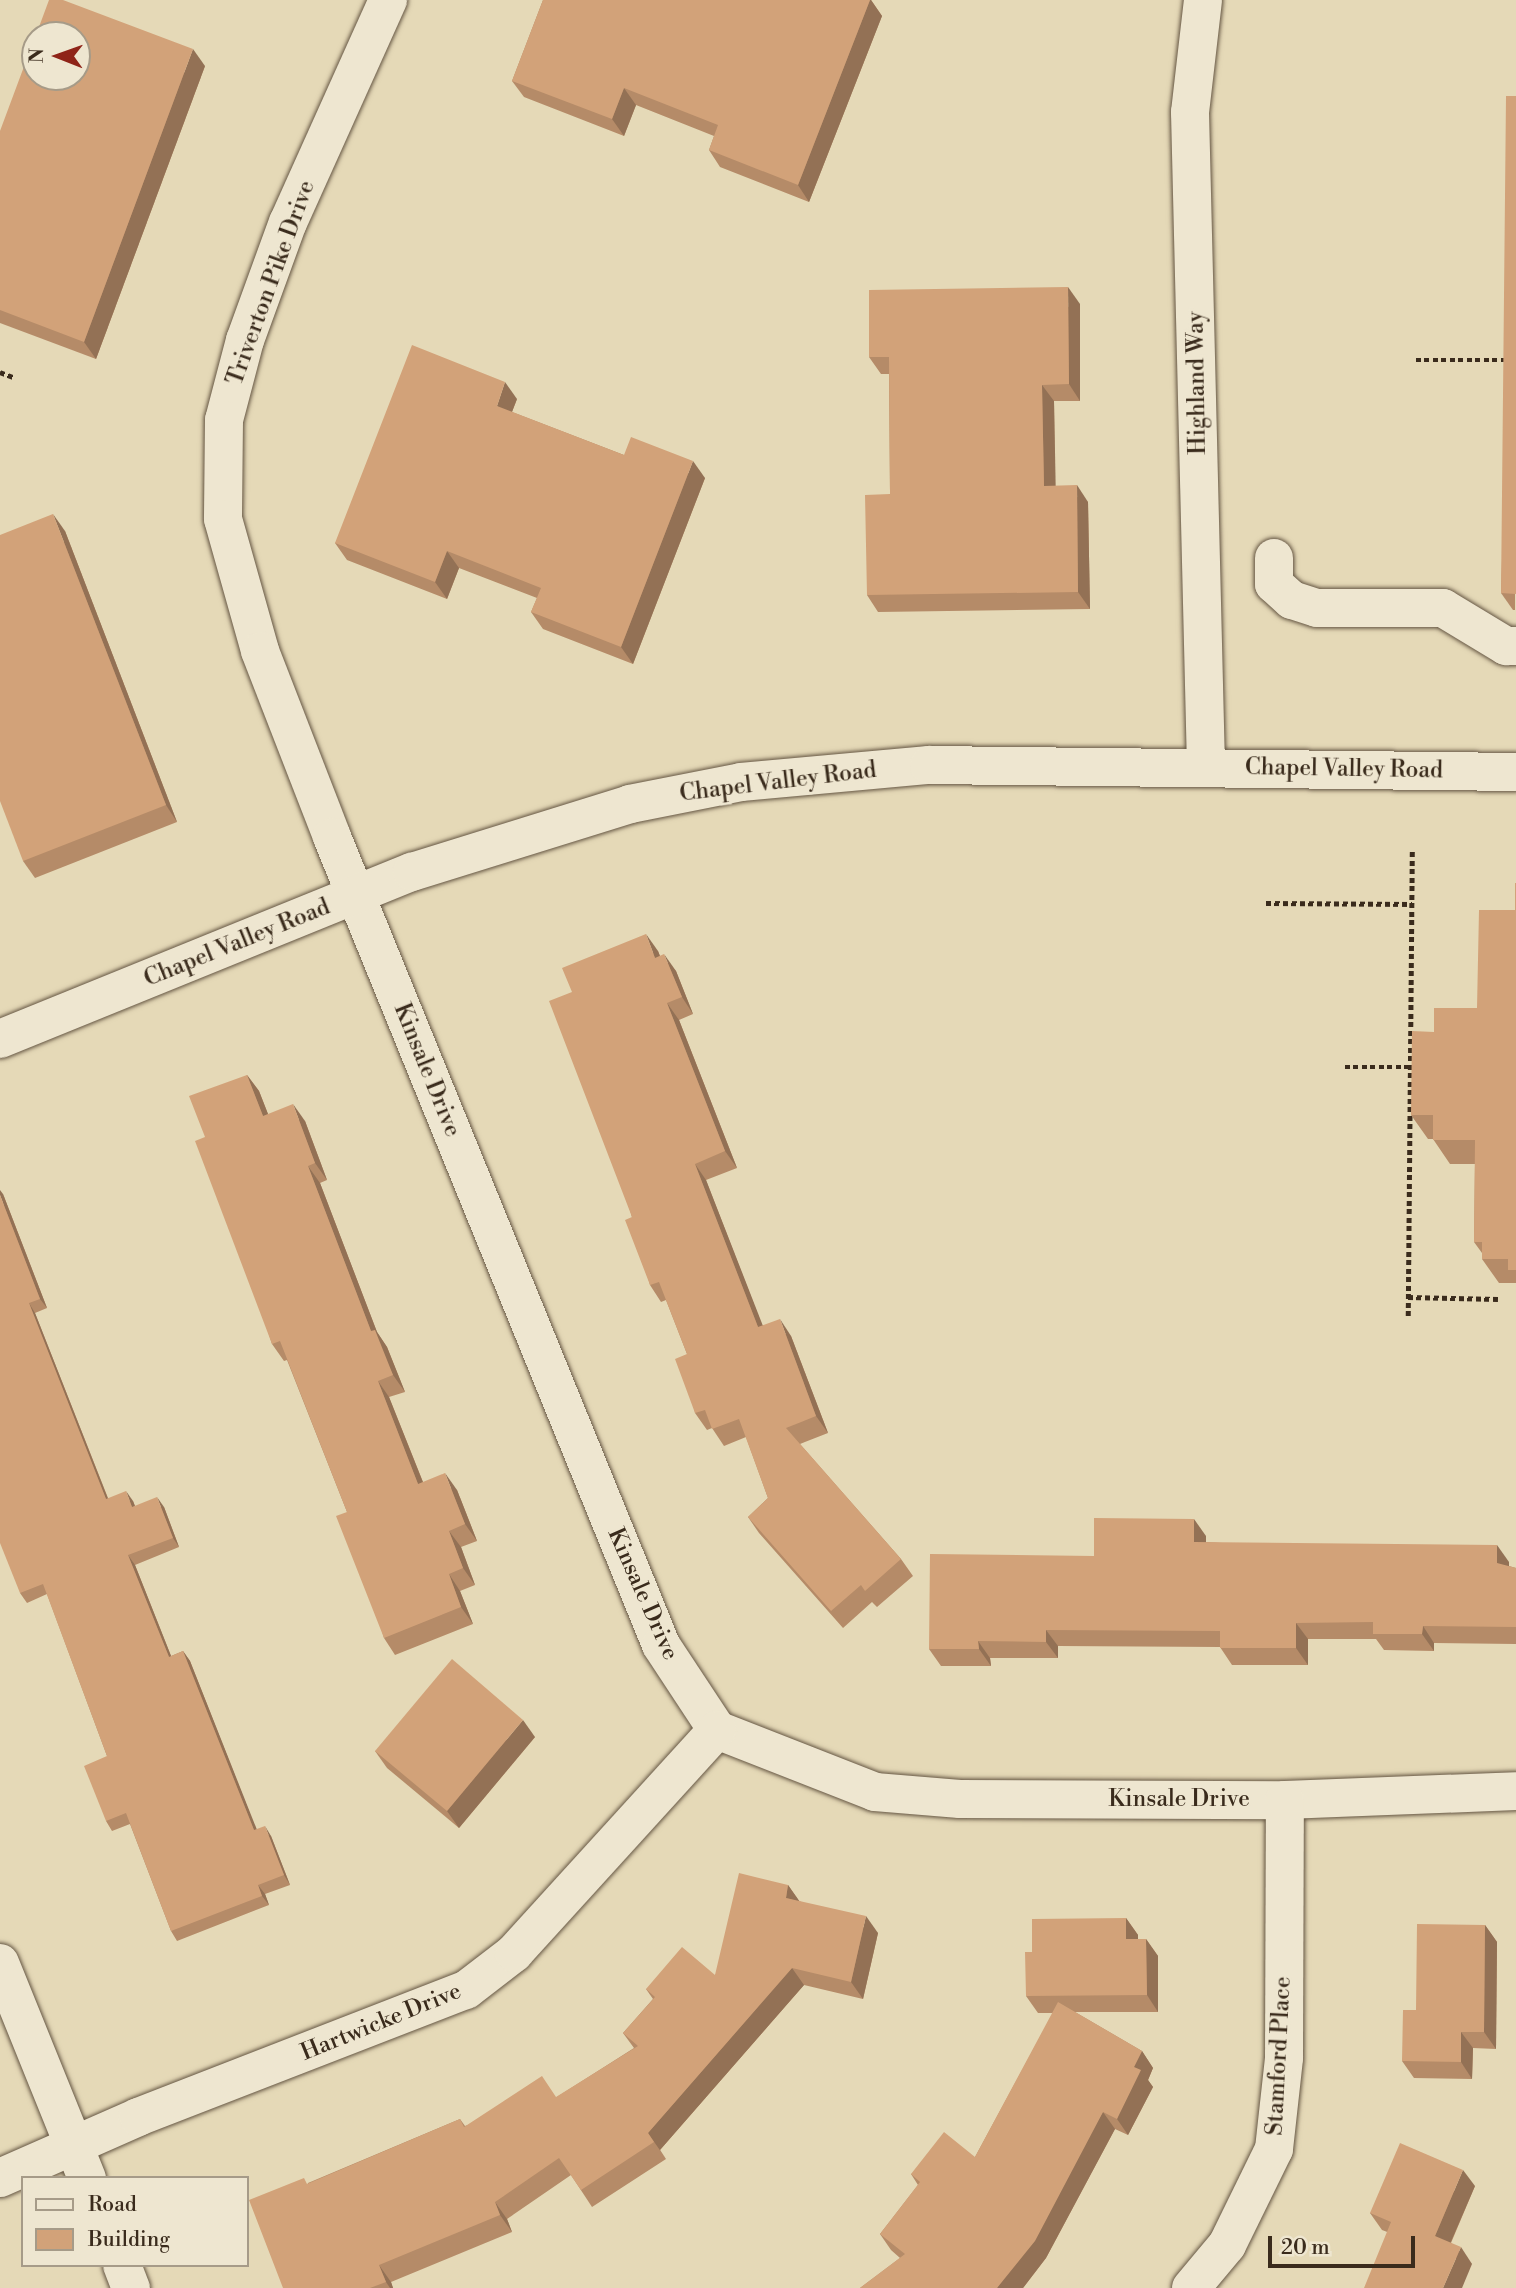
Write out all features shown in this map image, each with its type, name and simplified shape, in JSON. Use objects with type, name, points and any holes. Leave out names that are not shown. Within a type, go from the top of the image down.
[{"type":"street","name":"Triverton Pike Drive","points":[[355,895],[260,650],[223,519],[224,420],[245,340],[288,222],[388,0]]},
{"type":"street","name":"Highland Way","points":[[1203,0],[1190,112],[1206,766]]},
{"type":"street","points":[[1274,558],[1274,584],[1292,600],[1317,608],[1443,608],[1506,646],[1516,646]]},
{"type":"street","name":"Chapel Valley Road","points":[[0,1039],[355,895],[630,804],[741,782],[929,765],[1206,766],[1516,772]]},
{"type":"street","name":"Kinsale Drive","points":[[355,895],[661,1645],[717,1730],[875,1792],[960,1799],[1284,1800],[1516,1791]]},
{"type":"street","name":"Hartwicke Drive","points":[[0,2178],[80,2161],[466,1990],[514,1953],[717,1730]]},
{"type":"street","name":"Stamford Place","points":[[1191,2288],[1227,2245],[1274,2149],[1284,2058],[1284,1800]]},
{"type":"street","points":[[0,1962],[80,2161]]},
{"type":"street","points":[[123,2267],[131,2288]]},
{"type":"path","points":[[1416,360],[1516,360]]},
{"type":"path","points":[[0,372],[13,377]]},
{"type":"path","points":[[1408,1316],[1412,851]]},
{"type":"path","points":[[1266,903],[1412,904]]},
{"type":"path","points":[[1345,1067],[1411,1067]]},
{"type":"path","points":[[1408,1297],[1498,1299]]},
{"type":"building","points":[[49,0],[63,0],[193,49],[84,342],[0,310],[0,131],[21,75],[21,91],[91,91],[91,21],[41,21]]},
{"type":"building","points":[[543,0],[870,0],[798,185],[709,150],[718,125],[624,88],[612,119],[512,81]]},
{"type":"building","points":[[1506,96],[1516,96],[1516,594],[1501,593]]},
{"type":"building","points":[[1068,287],[1069,384],[1042,385],[1044,486],[1077,485],[1078,592],[867,595],[865,495],[890,494],[889,357],[869,357],[869,290]]},
{"type":"building","points":[[412,345],[505,382],[497,406],[624,455],[631,437],[693,461],[621,647],[531,612],[541,588],[447,551],[435,582],[335,543]]},
{"type":"building","points":[[53,514],[166,805],[23,861],[0,801],[0,535]]},
{"type":"building","points":[[1515,883],[1516,1270],[1508,1270],[1508,1259],[1482,1259],[1482,1242],[1474,1242],[1475,1140],[1433,1140],[1433,1115],[1411,1115],[1412,1031],[1434,1032],[1434,1008],[1477,1008],[1479,910],[1515,910]]},
{"type":"building","points":[[646,934],[655,958],[664,954],[682,997],[667,1003],[725,1151],[695,1164],[758,1327],[780,1319],[816,1416],[786,1428],[901,1559],[865,1591],[861,1585],[831,1611],[748,1517],[768,1498],[739,1419],[712,1429],[705,1410],[695,1413],[675,1359],[687,1354],[659,1282],[650,1285],[625,1220],[632,1217],[549,1001],[572,992],[562,968]]},
{"type":"building","points":[[247,1075],[263,1116],[293,1104],[315,1163],[308,1166],[371,1331],[375,1330],[393,1375],[378,1381],[418,1484],[445,1473],[465,1524],[449,1531],[463,1568],[449,1574],[461,1607],[384,1638],[336,1516],[347,1512],[280,1341],[272,1344],[195,1141],[205,1137],[189,1096]]},
{"type":"building","points":[[0,1195],[40,1299],[29,1303],[106,1499],[126,1491],[132,1507],[157,1497],[173,1538],[128,1555],[169,1657],[183,1651],[254,1830],[265,1826],[284,1875],[258,1885],[262,1896],[171,1931],[126,1813],[106,1821],[84,1766],[107,1756],[43,1584],[20,1593],[0,1543]]},
{"type":"building","points":[[1094,1518],[1194,1519],[1194,1542],[1497,1545],[1497,1563],[1516,1568],[1516,1627],[1423,1626],[1422,1634],[1373,1634],[1373,1622],[1296,1623],[1296,1648],[1220,1648],[1220,1631],[1046,1630],[1046,1642],[978,1641],[979,1649],[929,1649],[930,1554],[1094,1556]]},
{"type":"building","points":[[452,1659],[523,1720],[447,1811],[375,1751]]},
{"type":"building","points":[[739,1873],[788,1885],[786,1898],[866,1916],[851,1982],[792,1968],[648,2133],[654,2142],[581,2190],[559,2158],[495,2202],[500,2215],[379,2265],[386,2282],[370,2288],[283,2288],[249,2200],[304,2178],[307,2184],[460,2119],[464,2127],[542,2076],[556,2097],[638,2046],[623,2033],[655,1997],[646,1989],[682,1947],[715,1975]]},
{"type":"building","points":[[1126,1918],[1126,1939],[1146,1939],[1147,1995],[1026,1996],[1025,1952],[1032,1952],[1032,1919]]},
{"type":"building","points":[[1417,1924],[1485,1925],[1484,2032],[1461,2032],[1461,2062],[1402,2061],[1403,2010],[1416,2010]]},
{"type":"building","points":[[1058,2002],[1142,2051],[1134,2067],[1141,2070],[1117,2119],[1103,2112],[1035,2241],[997,2288],[860,2288],[905,2254],[880,2234],[920,2182],[911,2174],[944,2132],[975,2157]]},
{"type":"building","points":[[1400,2143],[1463,2170],[1435,2236],[1461,2247],[1443,2288],[1364,2288],[1391,2222],[1370,2213]]}]
